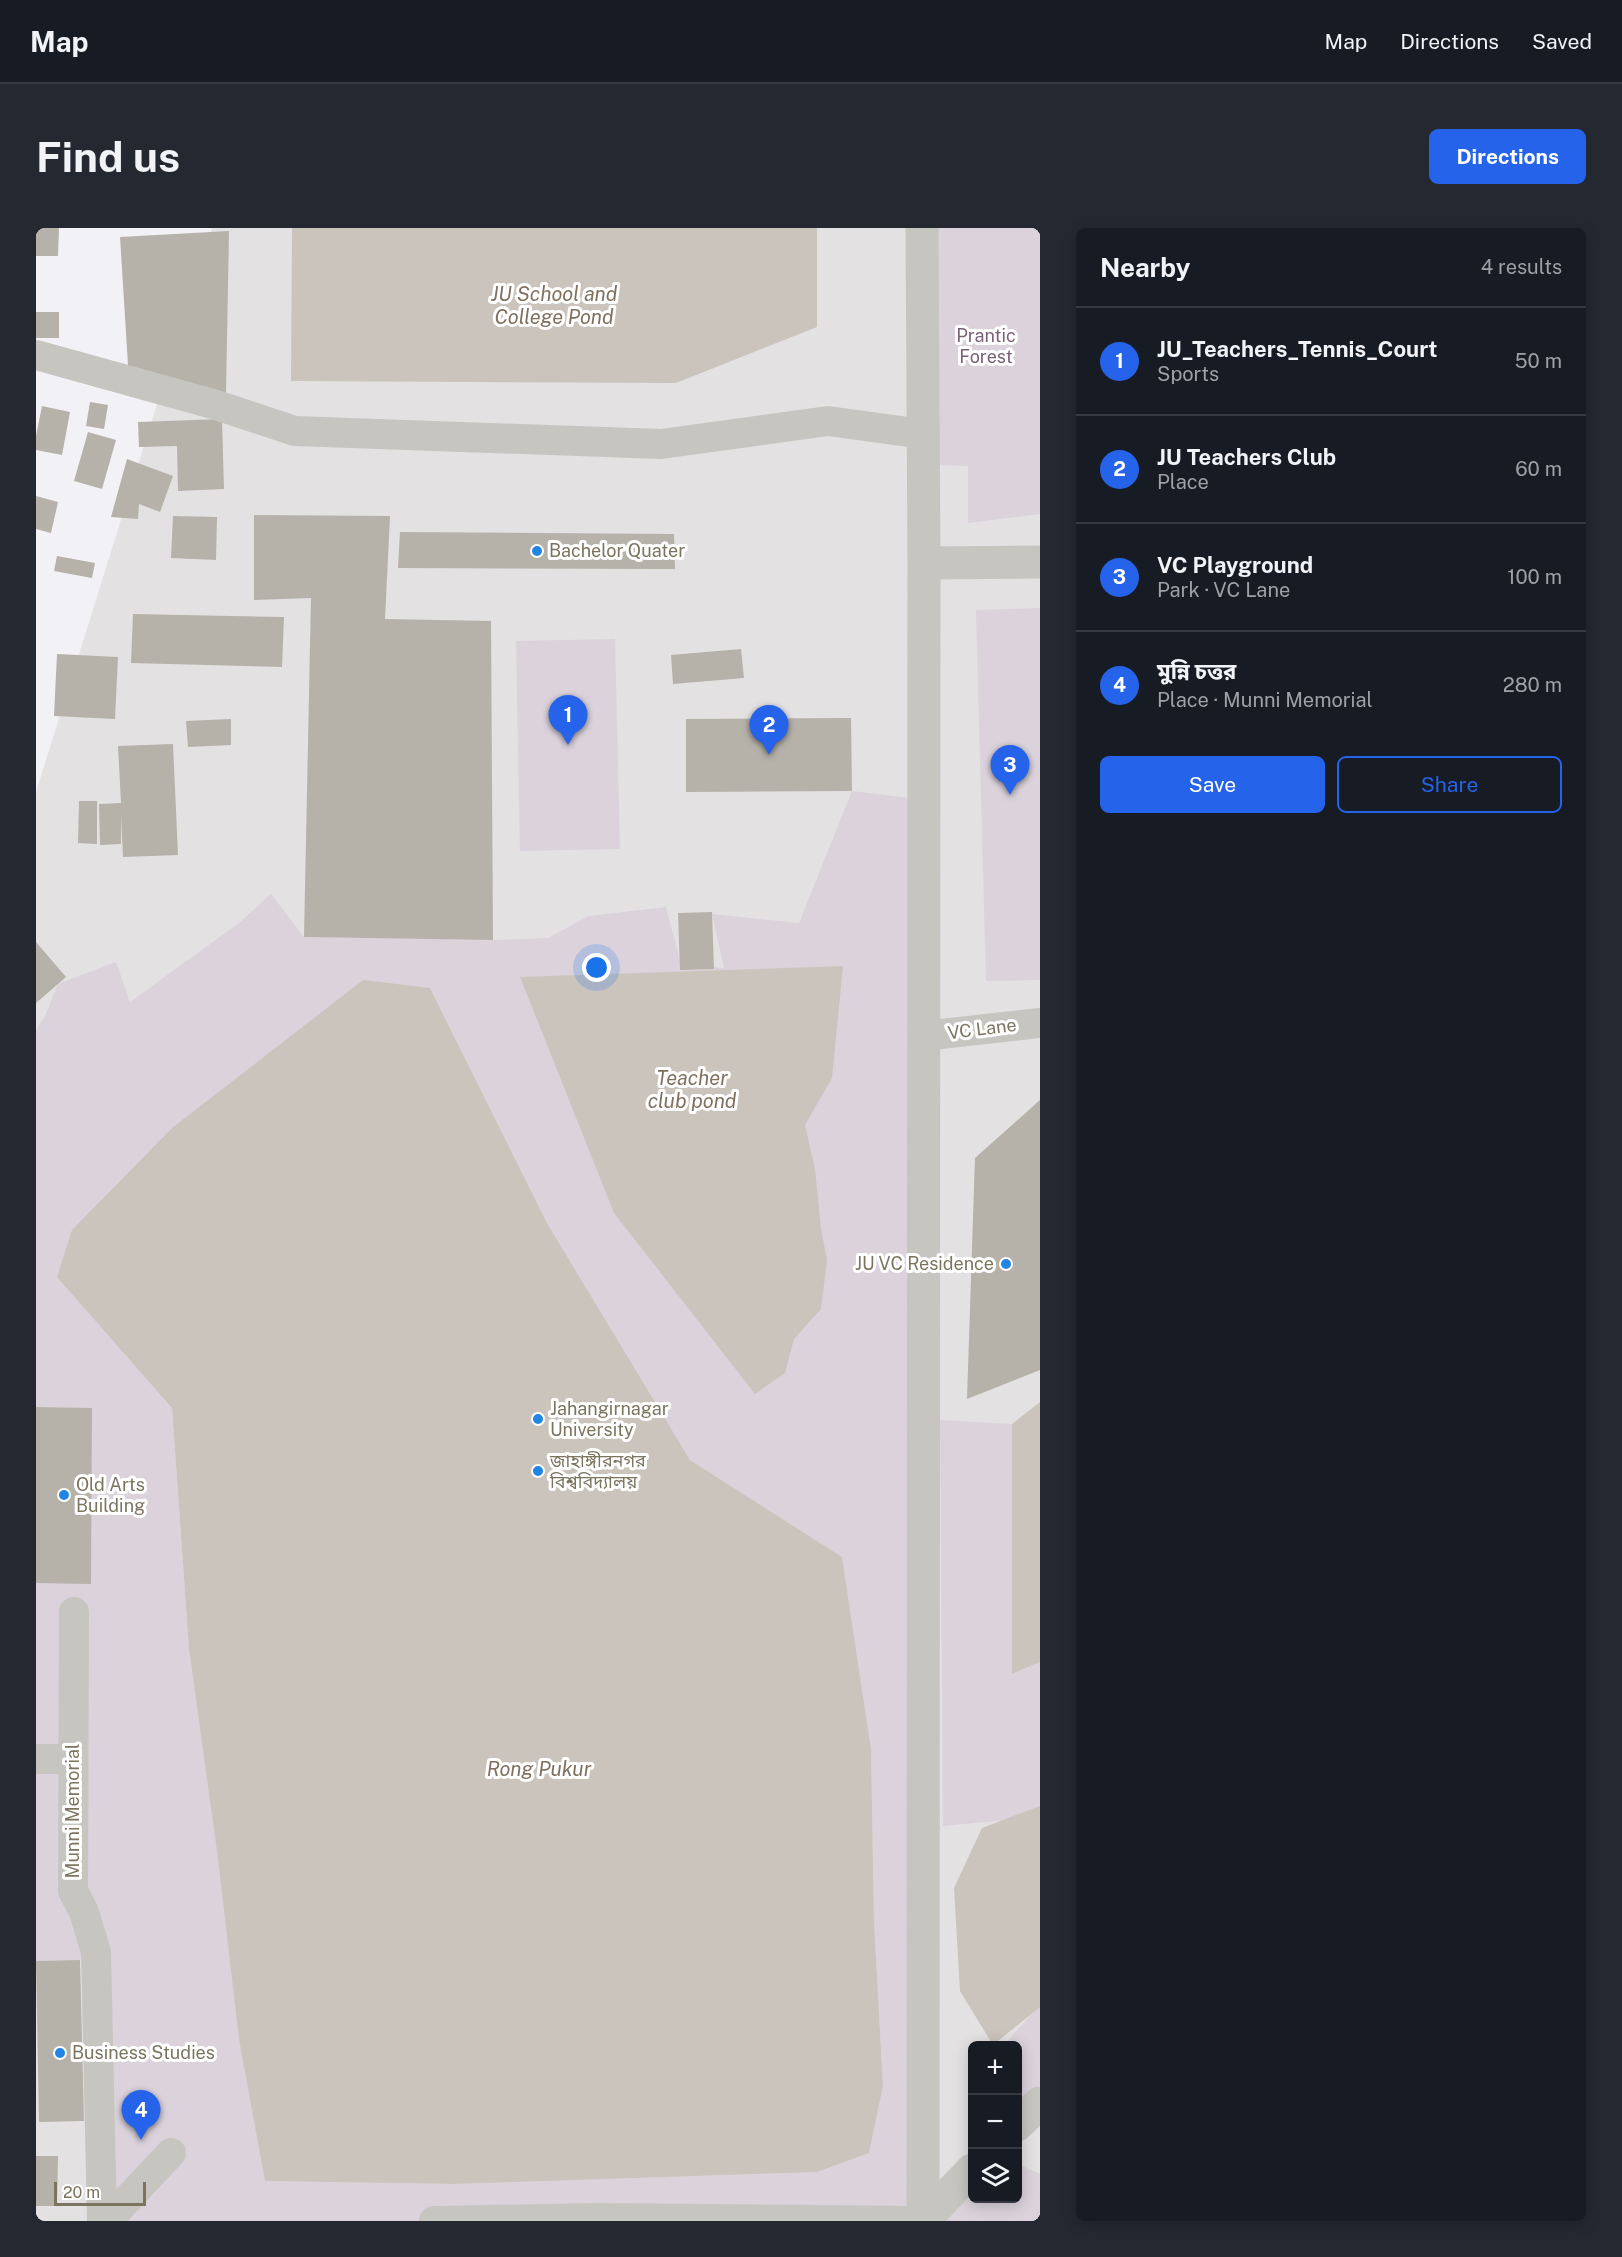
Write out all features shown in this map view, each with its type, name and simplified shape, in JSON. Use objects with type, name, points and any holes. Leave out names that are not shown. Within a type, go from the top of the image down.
[{"type":"street","points":[[922,228],[924,563],[922,2221]]},
{"type":"street","points":[[36,355],[213,404],[295,430],[661,444],[828,422],[923,434]]},
{"type":"street","points":[[924,563],[1040,562]]},
{"type":"street","name":"VC Lane","points":[[923,1036],[1040,1023]]},
{"type":"street","name":"Munni Memorial","points":[[74,1612],[73,1891],[84,1912],[96,1952],[102,2221]]},
{"type":"street","points":[[36,1759],[73,1759]]},
{"type":"street","points":[[1022,2121],[1040,2103]]},
{"type":"street","points":[[107,2221],[171,2153]]},
{"type":"street","points":[[434,2221],[708,2219],[922,2221],[968,2174]]},
{"type":"shaded area","name":"Jahangirnagar University","points":[[212,228],[1040,228],[1040,2221],[36,2221],[36,792]]},
{"type":"green space","name":"Prantic Forest","points":[[930,228],[1040,228],[1040,514],[968,523],[968,466],[934,465]]},
{"type":"green space","points":[[1040,608],[1040,980],[986,981],[976,610]]},
{"type":"green space","points":[[615,639],[620,849],[520,851],[516,641]]},
{"type":"green space","points":[[852,791],[911,798],[922,2221],[102,2221],[95,1953],[80,1960],[36,1961],[36,1583],[91,1583],[92,1408],[36,1407],[36,1030],[45,1016],[58,984],[116,962],[130,1002],[239,923],[271,894],[304,937],[493,940],[548,938],[589,916],[666,907],[681,964],[724,968],[712,914],[799,923]],"holes":[[[430,988],[547,1223],[690,1460],[842,1557],[871,1749],[874,1921],[883,2086],[869,2153],[817,2172],[454,2184],[265,2181],[189,1649],[172,1408]]]},
{"type":"green space","points":[[940,1420],[1012,1424],[1012,1674],[1040,1662],[1040,1817],[943,1826]]},
{"type":"green space","points":[[1040,2005],[1040,2085],[1022,2104],[1022,2041],[1008,2041]]},
{"type":"green space","points":[[1022,2166],[1040,2174],[1040,2221],[922,2221],[968,2174],[968,2203],[1022,2203]]},
{"type":"water","name":"JU School and College Pond","points":[[292,228],[817,228],[817,327],[676,383],[291,381]]},
{"type":"water","name":"Teacher club pond","points":[[843,966],[832,1078],[805,1125],[815,1169],[821,1229],[827,1260],[821,1309],[794,1339],[785,1373],[755,1394],[614,1213],[520,977]]},
{"type":"water","name":"Rong Pukur","points":[[363,980],[430,988],[547,1223],[690,1460],[842,1557],[871,1749],[874,1921],[883,2086],[869,2153],[817,2172],[454,2184],[265,2181],[239,2039],[218,1858],[189,1649],[172,1408],[57,1277],[72,1230],[172,1128]]},
{"type":"water","points":[[1040,1402],[1040,1662],[1012,1674],[1012,1424]]},
{"type":"water","points":[[1040,1806],[1040,2007],[998,2041],[991,2041],[960,1991],[954,1888],[982,1828]]},
{"type":"building","points":[[36,228],[59,228],[58,256],[36,256]]},
{"type":"building","points":[[229,231],[226,393],[130,397],[120,237]]},
{"type":"building","points":[[36,312],[59,312],[59,338],[36,338]]},
{"type":"building","points":[[90,402],[108,405],[104,429],[86,426]]},
{"type":"building","points":[[42,406],[70,412],[62,455],[36,450],[36,436]]},
{"type":"building","points":[[222,419],[224,489],[178,491],[177,446],[139,447],[138,422]]},
{"type":"building","points":[[88,432],[116,440],[102,489],[74,481]]},
{"type":"building","points":[[127,459],[173,476],[160,512],[139,504],[138,519],[111,517]]},
{"type":"building","points":[[36,496],[58,502],[51,533],[36,529]]},
{"type":"building","points":[[254,515],[390,516],[385,619],[491,621],[493,940],[304,937],[311,598],[254,600]]},
{"type":"building","points":[[173,516],[217,517],[216,560],[171,558]]},
{"type":"building","name":"Bachelor Quater","points":[[400,532],[674,534],[675,569],[398,568]]},
{"type":"building","points":[[57,556],[95,563],[92,578],[54,571]]},
{"type":"building","points":[[133,614],[284,617],[282,667],[131,663]]},
{"type":"building","points":[[741,649],[744,678],[673,684],[671,655]]},
{"type":"building","points":[[57,654],[118,657],[115,719],[54,716]]},
{"type":"building","points":[[851,718],[852,791],[686,792],[686,719]]},
{"type":"building","points":[[231,719],[231,745],[188,747],[186,721]]},
{"type":"building","points":[[173,744],[178,855],[123,857],[121,815],[121,844],[100,845],[99,804],[121,803],[118,746]]},
{"type":"building","points":[[79,801],[97,801],[97,844],[78,843]]},
{"type":"building","points":[[712,912],[714,969],[680,970],[678,913]]},
{"type":"building","points":[[36,942],[66,977],[36,1003]]},
{"type":"building","name":"JU VC Residence","points":[[1040,1100],[1040,1370],[967,1399],[975,1158]]},
{"type":"building","name":"Old Arts Building","points":[[36,1407],[92,1408],[91,1584],[36,1583]]},
{"type":"building","name":"Business Studies","points":[[80,1960],[84,2121],[39,2122],[36,1961]]},
{"type":"building","points":[[36,2156],[58,2156],[57,2206],[36,2206]]},
{"type":"place","name":"Bachelor Quater","points":[[537,551]]},
{"type":"place","name":"JU_Teachers_Tennis_Court","points":[[568,745]]},
{"type":"place","name":"JU Teachers Club","points":[[769,755]]},
{"type":"place","name":"VC Playground","points":[[1010,795]]},
{"type":"place","name":"JU VC Residence","points":[[1006,1264]]},
{"type":"place","name":"Jahangirnagar University","points":[[538,1419]]},
{"type":"place","name":"জাহাঙ্গীরনগর বিশ্ববিদ্যালয়","points":[[538,1471]]},
{"type":"place","name":"Old Arts Building","points":[[64,1495]]},
{"type":"place","name":"Business Studies","points":[[60,2053]]},
{"type":"place","name":"মুন্নি চত্তর","points":[[141,2140]]}]
